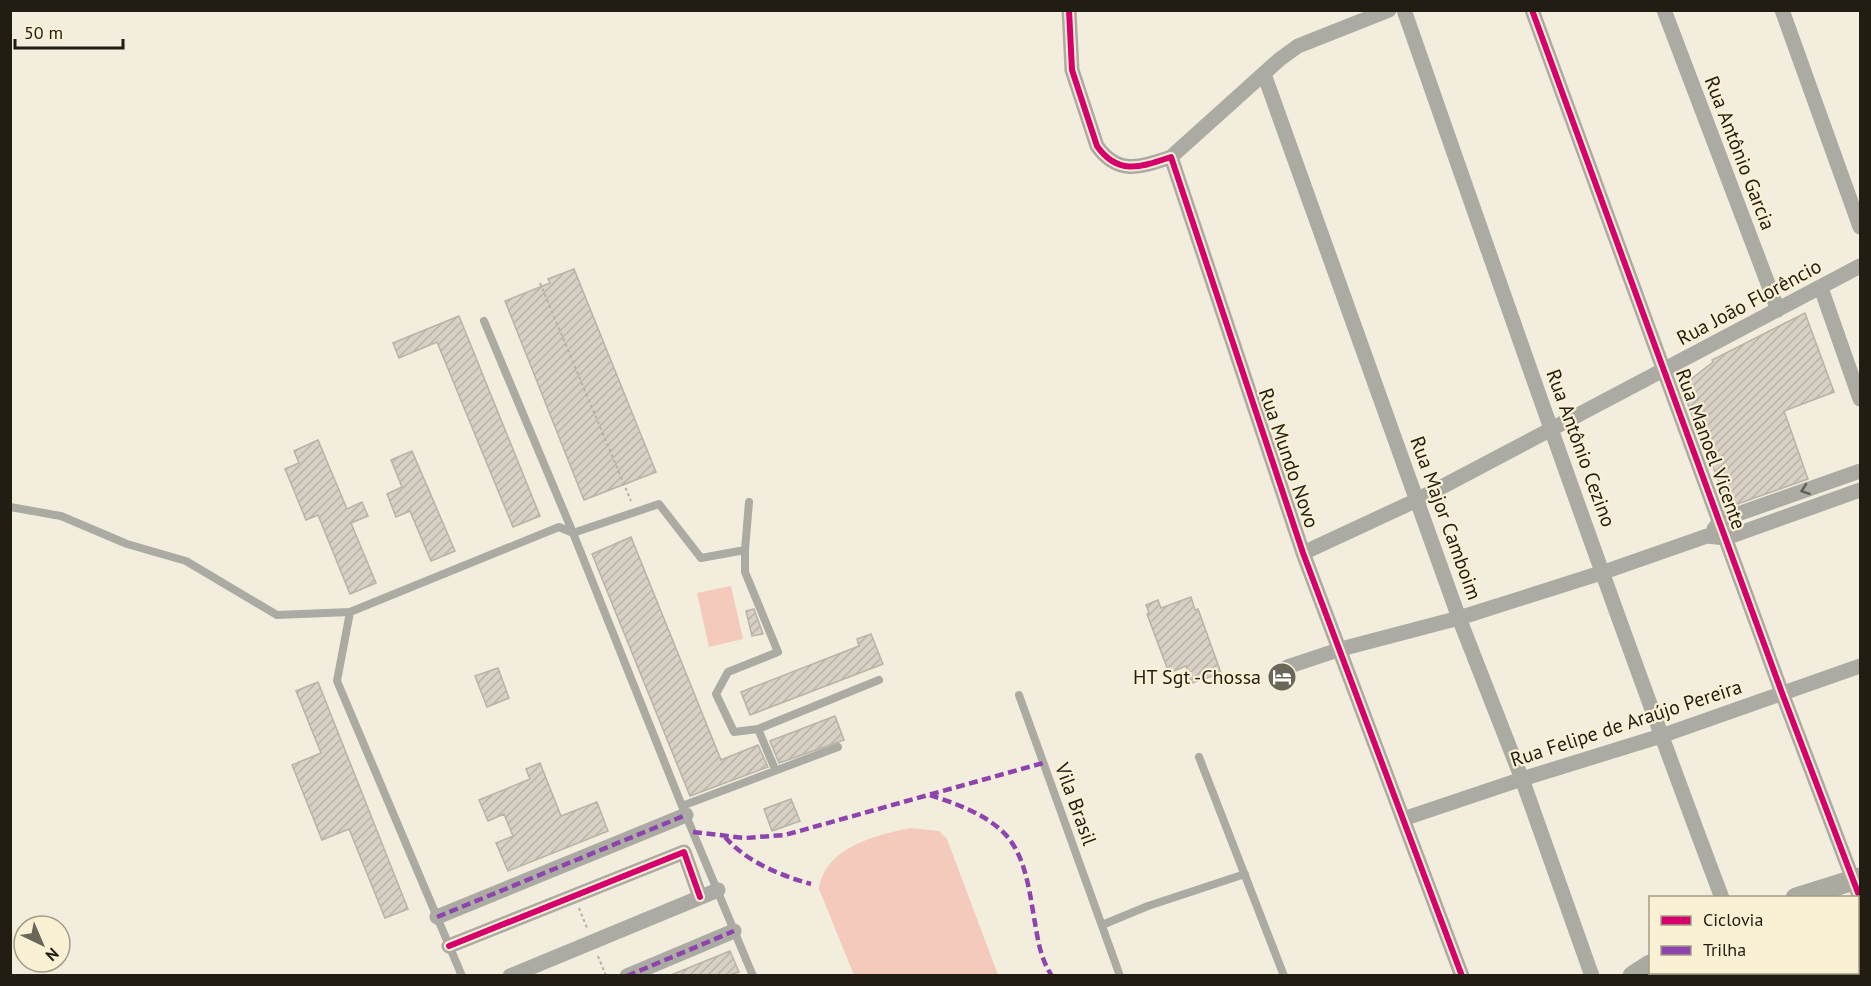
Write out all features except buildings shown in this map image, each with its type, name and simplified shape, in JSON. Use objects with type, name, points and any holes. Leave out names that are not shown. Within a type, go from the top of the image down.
[{"type":"street","points":[[1069,10],[1072,70],[1097,146],[1112,161],[1130,168],[1170,157],[1280,59],[1298,46],[1389,10]]},
{"type":"street","name":"Rua Antônio Cezino","points":[[1404,10],[1661,736],[1722,896]]},
{"type":"street","name":"Rua Manoel Vicente","points":[[1532,10],[1782,693],[1858,885]]},
{"type":"street","name":"Rua Antônio Garcia","points":[[1664,10],[1778,310]]},
{"type":"street","points":[[1782,10],[1860,227]]},
{"type":"street","name":"Rua Major Camboim","points":[[1264,74],[1459,618],[1522,779],[1592,975]]},
{"type":"street","name":"Rua Mundo Novo","points":[[1170,157],[1304,553],[1462,975]]},
{"type":"street","name":"Rua João Florêncio","points":[[1304,553],[1417,500],[1860,266]]},
{"type":"street","points":[[1821,288],[1860,399]]},
{"type":"street","points":[[1707,536],[1720,521],[1860,471]]},
{"type":"street","points":[[1287,667],[1341,649],[1459,618],[1604,572],[1707,536],[1726,538],[1856,491],[1845,476]]},
{"type":"street","points":[[1777,500],[1782,518]]},
{"type":"street","name":"Rua Felipe de Araújo Pereira","points":[[1403,819],[1661,736],[1860,666]]},
{"type":"street","points":[[437,917],[684,810]]},
{"type":"street","points":[[449,946],[684,852],[700,897]]},
{"type":"street","points":[[1801,896],[1858,885]]},
{"type":"street","points":[[510,975],[718,890]]},
{"type":"street","points":[[627,975],[734,931]]},
{"type":"street","points":[[1633,975],[1649,966]]},
{"type":"lane","points":[[484,321],[753,975]]},
{"type":"lane","points":[[749,502],[745,572],[778,652],[728,672],[716,694],[734,732],[758,729],[879,680]]},
{"type":"lane","points":[[10,507],[61,516],[127,544],[186,561],[277,615],[350,612],[558,527],[573,533],[659,504],[701,558],[745,550]]},
{"type":"lane","points":[[350,612],[337,681],[462,975]]},
{"type":"lane","name":"Vila Brasil","points":[[1019,695],[1120,975]]},
{"type":"lane","points":[[758,729],[775,769]]},
{"type":"lane","points":[[684,810],[775,769],[838,747]]},
{"type":"lane","points":[[1199,757],[1284,975]]},
{"type":"lane","points":[[1102,925],[1148,906],[1245,874]]},
{"type":"path","points":[[540,283],[636,512]]},
{"type":"path","points":[[574,897],[606,975]]},
{"type":"shaded area","points":[[731,586],[743,639],[709,647],[697,593]]},
{"type":"shaded area","points":[[911,828],[939,831],[947,839],[998,975],[854,975],[819,889],[823,875],[831,863],[854,845]]},
{"type":"marked path","points":[[693,832],[745,838],[785,835],[1043,763]]},
{"type":"marked path","points":[[930,795],[984,818],[994,824],[1010,840],[1024,869],[1040,950],[1052,976]]},
{"type":"marked path","points":[[437,917],[686,815]]},
{"type":"marked path","points":[[725,837],[753,860],[811,884]]},
{"type":"marked path","points":[[627,976],[734,931]]},
{"type":"cycle path","points":[[1069,10],[1072,70],[1097,146],[1113,162],[1122,165],[1140,166],[1171,157],[1303,553],[1462,976]]},
{"type":"cycle path","points":[[1532,10],[1782,693],[1860,898]]},
{"type":"cycle path","points":[[449,946],[684,852],[700,897]]},
{"type":"place","name":"HT Sgt -Chossa","points":[[1282,677]]}]
